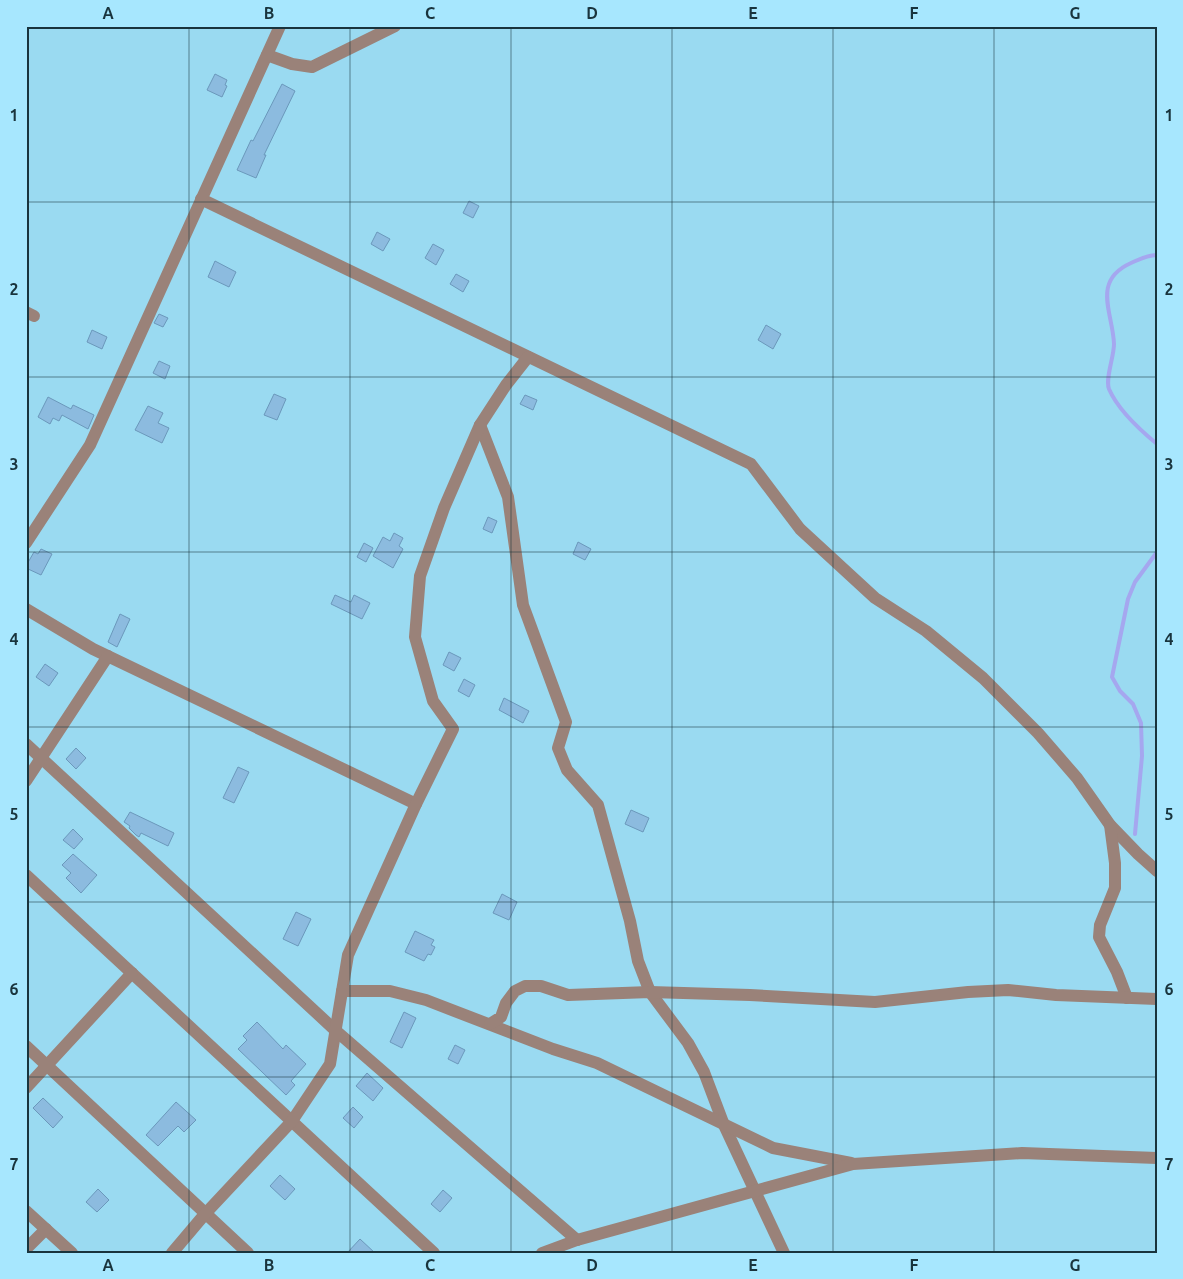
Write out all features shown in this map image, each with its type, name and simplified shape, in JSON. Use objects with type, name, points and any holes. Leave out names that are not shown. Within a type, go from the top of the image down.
[{"type":"street","points":[[26,543],[90,445],[280,26]]},
{"type":"street","points":[[268,56],[292,64],[312,67],[395,26]]},
{"type":"street","points":[[201,199],[752,464],[800,528],[875,598],[926,631],[983,678],[1077,778],[1110,825],[1157,871]]},
{"type":"street","points":[[172,1253],[205,1214],[292,1121],[330,1064],[348,955],[452,729],[433,701],[415,637],[420,576],[444,508],[480,425],[528,356]]},
{"type":"street","points":[[480,425],[508,497],[523,605],[566,722],[558,748],[567,770],[598,805],[630,921],[638,961],[650,992],[688,1043],[704,1072],[724,1125],[784,1253]]},
{"type":"street","points":[[26,609],[108,656],[416,804]]},
{"type":"street","points":[[26,782],[108,656]]},
{"type":"street","points":[[26,744],[335,1030],[577,1240]]},
{"type":"street","points":[[1110,825],[1115,863],[1115,888],[1100,925],[1098,937],[1111,959],[1127,998]]},
{"type":"street","points":[[26,876],[434,1253]]},
{"type":"street","points":[[26,1088],[132,973]]},
{"type":"street","points":[[490,1024],[501,1017],[506,1003],[515,991],[525,986],[541,986],[568,995],[650,992],[876,1002],[968,992],[1008,990],[1056,995],[1157,999]]},
{"type":"street","points":[[342,992],[390,991],[426,1000],[553,1049],[597,1063],[773,1148],[853,1164]]},
{"type":"street","points":[[26,1046],[248,1253]]},
{"type":"street","points":[[542,1253],[577,1240],[853,1164],[1022,1153],[1157,1158]]},
{"type":"street","points":[[26,1211],[72,1253]]},
{"type":"street","points":[[26,1249],[46,1229]]},
{"type":"building","points":[[215,74],[227,80],[225,85],[227,86],[222,97],[207,90]]},
{"type":"building","points":[[282,84],[295,91],[264,155],[266,155],[256,178],[237,170],[251,140],[253,141]]},
{"type":"building","points":[[469,201],[479,206],[473,218],[463,213]]},
{"type":"building","points":[[377,232],[390,239],[383,251],[371,244]]},
{"type":"building","points":[[433,244],[444,250],[436,265],[425,258]]},
{"type":"building","points":[[215,261],[236,272],[229,287],[208,277]]},
{"type":"building","points":[[456,274],[469,281],[463,292],[450,284]]},
{"type":"building","points":[[159,314],[168,318],[163,327],[154,323]]},
{"type":"building","points":[[766,325],[781,334],[773,349],[758,340]]},
{"type":"building","points":[[92,330],[107,337],[102,349],[87,342]]},
{"type":"building","points":[[159,361],[170,366],[165,379],[153,373]]},
{"type":"building","points":[[274,394],[286,399],[277,420],[264,415]]},
{"type":"building","points":[[525,395],[537,400],[533,410],[520,404]]},
{"type":"building","points":[[48,397],[71,409],[73,405],[94,415],[88,429],[62,415],[59,421],[53,418],[50,424],[38,417]]},
{"type":"building","points":[[148,406],[163,413],[158,423],[169,428],[162,443],[135,430]]},
{"type":"building","points":[[488,517],[497,521],[492,533],[483,529]]},
{"type":"building","points":[[394,533],[403,538],[399,546],[403,549],[393,568],[373,556],[383,537],[390,541]]},
{"type":"building","points":[[578,542],[591,549],[585,560],[573,554]]},
{"type":"building","points":[[364,543],[373,548],[366,562],[357,557]]},
{"type":"building","points":[[41,549],[52,554],[41,575],[26,568],[26,566],[34,552],[38,554]]},
{"type":"building","points":[[335,595],[351,602],[354,595],[370,603],[362,619],[331,604]]},
{"type":"building","points":[[120,614],[130,619],[117,647],[108,642]]},
{"type":"building","points":[[449,652],[461,658],[454,671],[443,665]]},
{"type":"building","points":[[45,664],[58,673],[49,686],[36,677]]},
{"type":"building","points":[[464,679],[475,685],[469,697],[458,691]]},
{"type":"building","points":[[504,698],[529,711],[523,723],[499,710]]},
{"type":"building","points":[[76,748],[86,758],[76,769],[66,759]]},
{"type":"building","points":[[238,767],[249,772],[234,803],[223,798]]},
{"type":"building","points":[[631,810],[649,818],[643,832],[625,824]]},
{"type":"building","points":[[130,812],[174,833],[168,846],[141,833],[139,837],[136,835],[129,828],[130,826],[124,822]]},
{"type":"building","points":[[73,829],[83,839],[74,849],[63,840]]},
{"type":"building","points":[[73,854],[97,875],[81,893],[66,878],[71,873],[62,865]]},
{"type":"building","points":[[502,894],[517,902],[509,920],[493,913]]},
{"type":"building","points":[[296,912],[311,919],[298,946],[283,939]]},
{"type":"building","points":[[415,931],[434,940],[431,945],[435,947],[431,955],[428,954],[424,961],[405,952]]},
{"type":"building","points":[[404,1012],[416,1018],[402,1048],[390,1042]]},
{"type":"building","points":[[257,1022],[283,1049],[286,1045],[306,1064],[291,1081],[295,1085],[286,1095],[238,1049],[247,1040],[243,1036]]},
{"type":"building","points":[[455,1045],[465,1050],[458,1064],[448,1059]]},
{"type":"building","points":[[367,1073],[383,1088],[373,1101],[356,1086]]},
{"type":"building","points":[[43,1098],[63,1117],[53,1128],[33,1108]]},
{"type":"building","points":[[176,1102],[196,1120],[184,1132],[178,1126],[158,1146],[146,1135]]},
{"type":"building","points":[[353,1107],[363,1117],[354,1128],[343,1118]]},
{"type":"building","points":[[280,1175],[295,1189],[285,1200],[270,1186]]},
{"type":"building","points":[[98,1189],[109,1200],[97,1212],[86,1202]]},
{"type":"building","points":[[443,1190],[452,1198],[440,1212],[431,1204]]},
{"type":"building","points":[[360,1239],[375,1253],[347,1253]]},
{"type":"waterway","points":[[1157,255],[1141,259],[1119,270],[1111,279],[1107,299],[1114,344],[1108,380],[1109,389],[1124,412],[1157,444]]},
{"type":"waterway","points":[[1135,834],[1142,756],[1141,723],[1133,704],[1120,691],[1112,677],[1128,599],[1135,582],[1157,552]]}]
